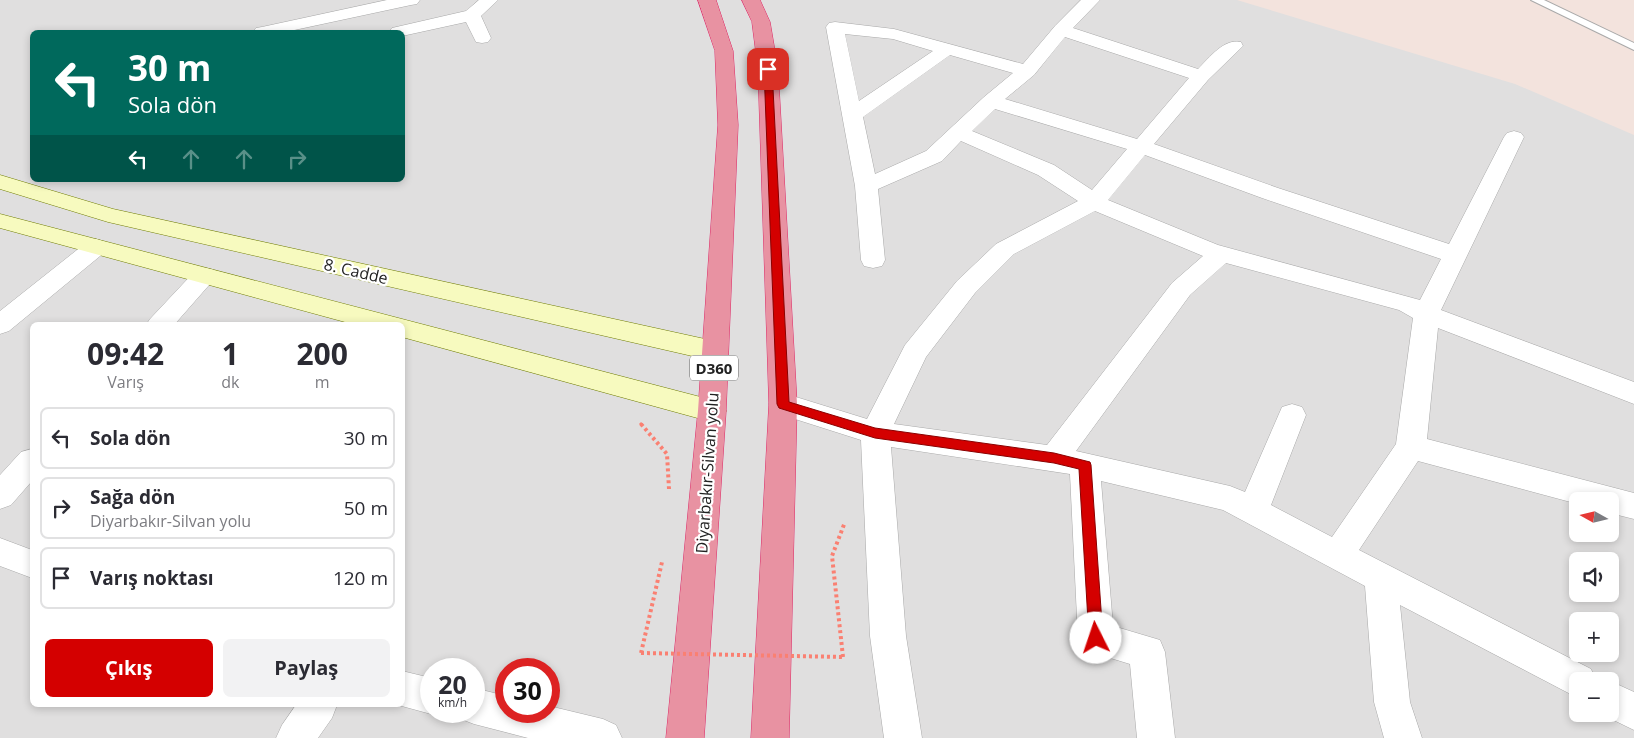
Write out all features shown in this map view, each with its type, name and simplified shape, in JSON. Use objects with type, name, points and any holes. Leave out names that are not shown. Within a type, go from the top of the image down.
[{"type":"highway","name":"Diyarbakır-Silvan yolu","points":[[685,738],[712,411],[728,125],[724,51],[707,0]]},
{"type":"highway","points":[[751,0],[762,22],[768,69],[783,404],[770,738]]},
{"type":"street","points":[[271,30],[411,0]]},
{"type":"street","points":[[405,30],[472,15],[489,0]]},
{"type":"street","points":[[866,186],[934,156],[991,101],[1027,70],[1090,0]]},
{"type":"street","points":[[472,15],[482,38]]},
{"type":"street","points":[[873,260],[866,186],[835,27],[894,34],[1027,70]]},
{"type":"street","points":[[1061,30],[1201,76]]},
{"type":"street","points":[[903,738],[888,636],[875,433],[915,352],[966,287],[1005,249],[1094,202],[1201,76],[1234,46]]},
{"type":"street","points":[[852,115],[949,48]]},
{"type":"street","points":[[991,101],[1142,147],[1270,193],[1456,255]]},
{"type":"street","points":[[958,132],[1046,170],[1094,202],[1222,253],[1408,304],[1426,314],[1634,393]]},
{"type":"street","points":[[1338,556],[1411,447],[1426,314],[1514,137]]},
{"type":"street","name":"8. Cadde","points":[[0,182],[108,215],[714,351]]},
{"type":"street","points":[[0,221],[379,322]]},
{"type":"street","points":[[0,325],[96,247]]},
{"type":"street","points":[[1156,738],[1147,652],[1096,638],[1070,462],[1181,289],[1222,253]]},
{"type":"street","points":[[162,322],[205,276]]},
{"type":"street","points":[[405,329],[712,411]]},
{"type":"street","points":[[783,404],[875,433],[1070,462],[1230,499],[1569,676]]},
{"type":"street","points":[[1253,512],[1292,415]]},
{"type":"street","points":[[1411,447],[1634,506]]},
{"type":"street","points":[[0,496],[30,463]]},
{"type":"street","points":[[0,552],[30,563]]},
{"type":"street","points":[[1381,578],[1392,702],[1403,738]]},
{"type":"street","points":[[405,690],[420,693]]},
{"type":"street","points":[[1619,704],[1634,712]]},
{"type":"street","points":[[295,738],[318,707]]},
{"type":"street","points":[[485,709],[603,738]]},
{"type":"lane","points":[[1541,0],[1634,47]]},
{"type":"path","points":[[638,421],[667,454],[670,494]]},
{"type":"path","points":[[662,559],[641,653],[843,657],[832,556],[849,509],[878,475]]},
{"type":"shaded area","points":[[0,0],[1634,0],[1634,738],[0,738]]},
{"type":"shaded area","points":[[1237,0],[1634,0],[1634,135],[1515,84]]},
{"type":"route","points":[[768,69],[783,404],[875,433],[1054,458],[1085,465],[1096,638]]}]
